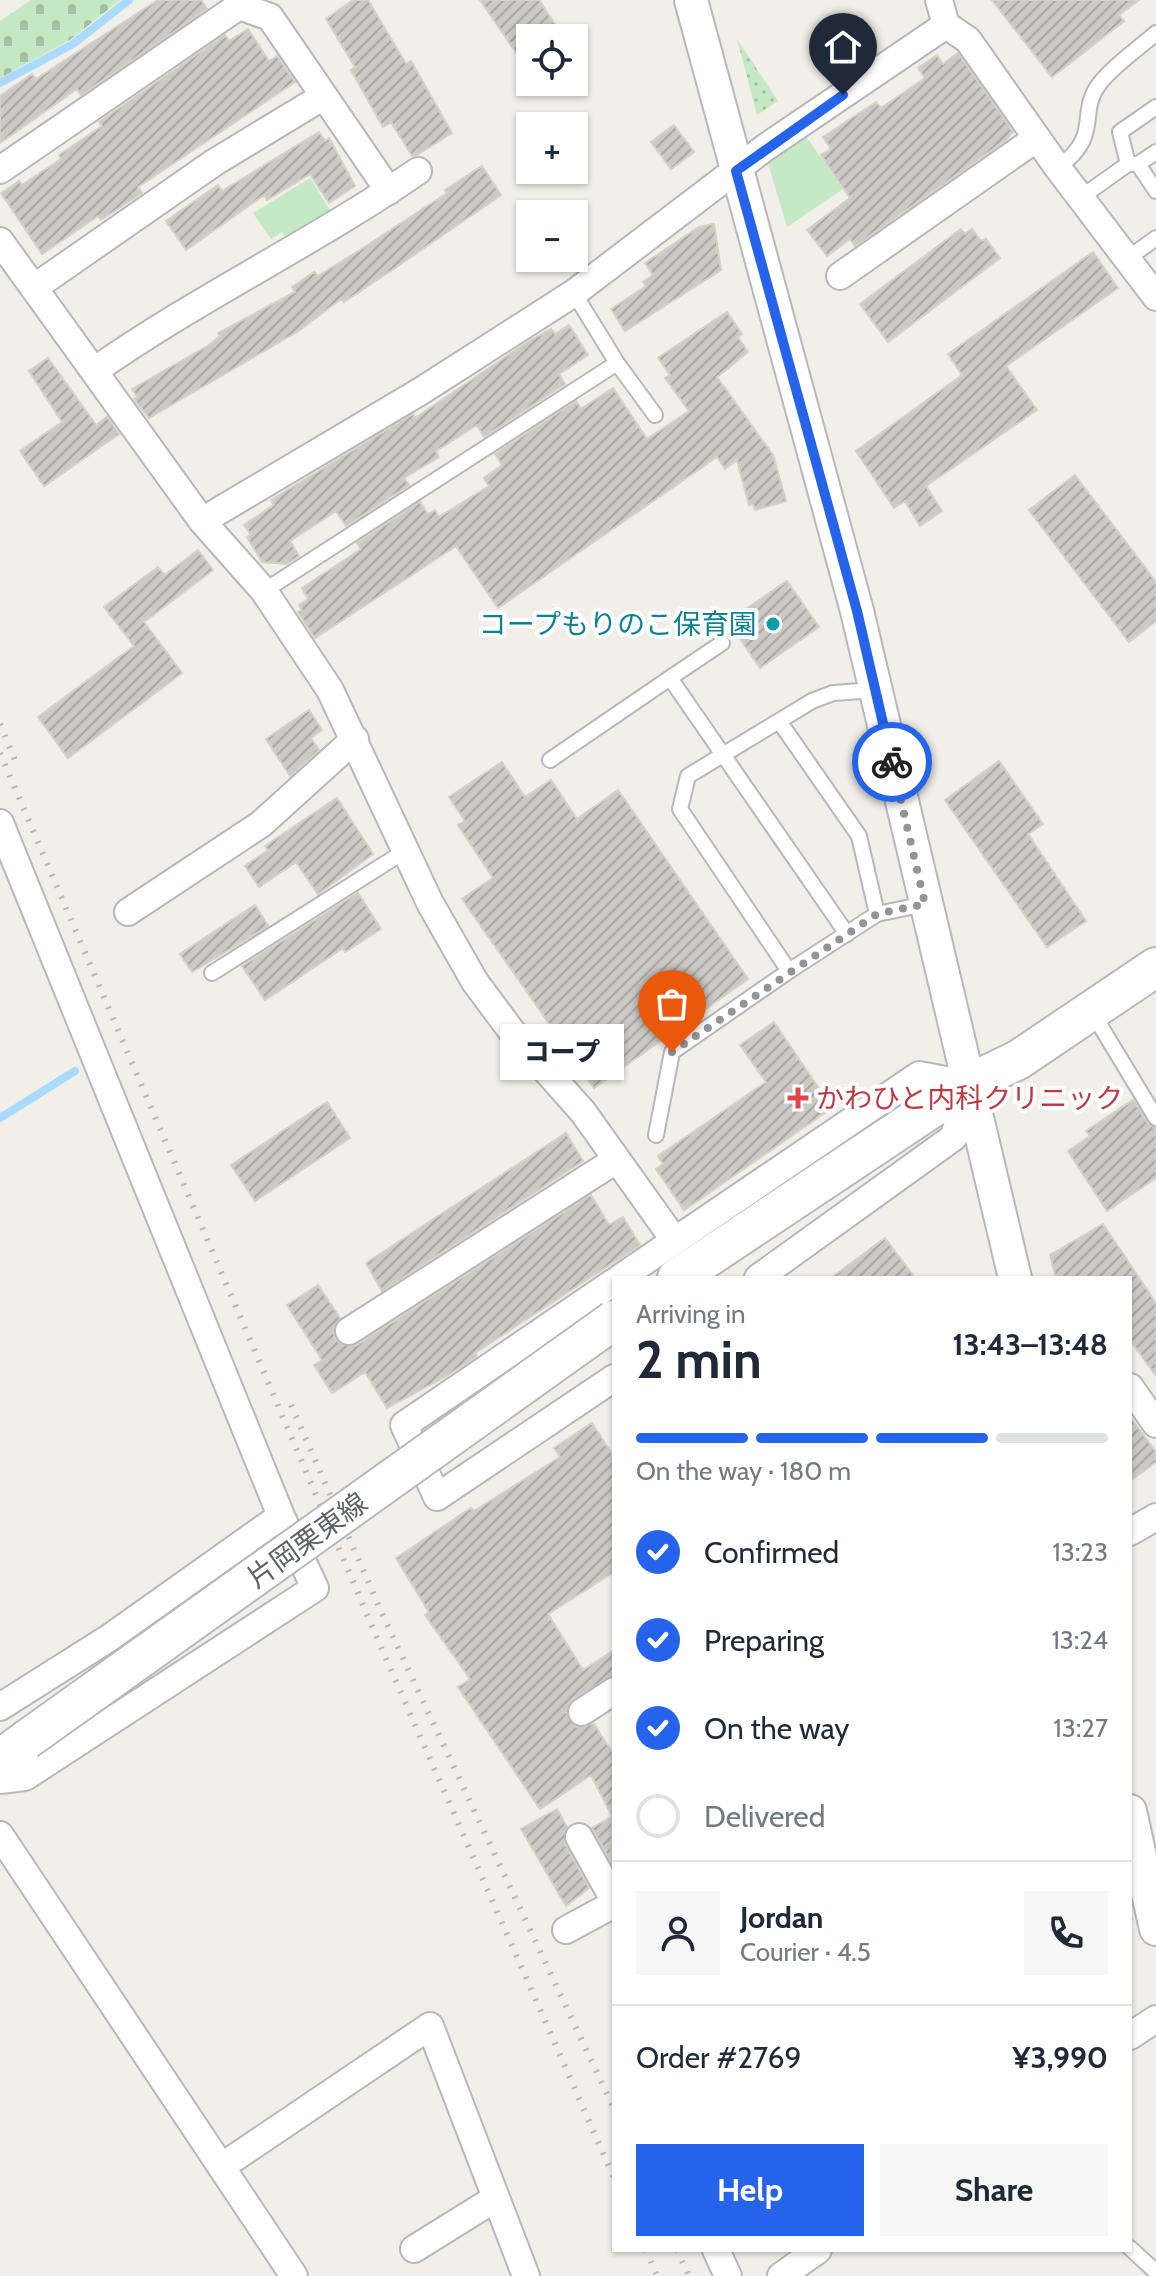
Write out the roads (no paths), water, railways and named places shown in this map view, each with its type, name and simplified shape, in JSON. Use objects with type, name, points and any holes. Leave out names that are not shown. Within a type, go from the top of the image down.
[{"type":"main road","points":[[676,1260],[968,1084],[1018,1060],[1156,967]]},
{"type":"main road","name":"片岡栗東線","points":[[13,1750],[612,1321]]},
{"type":"street","points":[[691,0],[876,690],[1015,1276]]},
{"type":"street","points":[[0,170],[239,6],[270,17],[389,191]]},
{"type":"street","points":[[202,521],[421,391],[574,293],[942,12],[968,40],[1058,168],[1156,297]]},
{"type":"street","points":[[35,287],[215,162],[324,96]]},
{"type":"street","points":[[840,276],[1037,138]]},
{"type":"street","points":[[94,371],[147,334],[280,260],[418,171]]},
{"type":"street","points":[[0,241],[202,521],[264,591],[330,690],[405,851],[475,982],[513,1033],[583,1112],[616,1160],[676,1260],[626,1276]]},
{"type":"street","points":[[128,912],[261,824],[355,739]]},
{"type":"street","points":[[0,823],[281,1516],[315,1588],[25,1777],[0,1780]]},
{"type":"street","points":[[761,1276],[954,1137],[968,1084]]},
{"type":"street","points":[[349,1331],[616,1160]]},
{"type":"street","points":[[612,1283],[404,1425],[437,1497],[612,1379]]},
{"type":"street","points":[[537,1334],[582,1400]]},
{"type":"street","points":[[1132,1390],[1156,1424]]},
{"type":"street","points":[[0,1707],[109,1638],[281,1516]]},
{"type":"street","points":[[1132,1531],[1156,1517]]},
{"type":"street","points":[[582,1712],[612,1692]]},
{"type":"street","points":[[1132,1820],[1156,1929]]},
{"type":"street","points":[[0,1835],[294,2276]]},
{"type":"street","points":[[579,1837],[612,1898]]},
{"type":"street","points":[[566,1930],[612,1903]]},
{"type":"street","points":[[1132,2035],[1156,2019]]},
{"type":"street","points":[[221,2167],[430,2026],[526,2276]]},
{"type":"street","points":[[414,2249],[496,2198]]},
{"type":"street","points":[[717,2252],[728,2276]]},
{"type":"street","points":[[781,2276],[815,2252]]},
{"type":"lane","points":[[1058,168],[1082,147],[1092,99],[1100,83],[1156,33]]},
{"type":"lane","points":[[1156,107],[1120,132],[1133,164],[1156,191]]},
{"type":"lane","points":[[1080,198],[1156,152]]},
{"type":"lane","points":[[1127,259],[1156,238]]},
{"type":"lane","points":[[574,293],[617,363],[655,415]]},
{"type":"lane","points":[[264,591],[617,363]]},
{"type":"lane","points":[[550,760],[722,643]]},
{"type":"lane","points":[[670,678],[847,934]]},
{"type":"lane","points":[[789,971],[680,809],[688,776],[779,721],[833,693],[876,690]]},
{"type":"lane","points":[[779,721],[859,836],[877,914]]},
{"type":"lane","points":[[212,973],[405,851]]},
{"type":"lane","points":[[656,1135],[672,1052],[877,914],[925,904]]},
{"type":"lane","points":[[1091,1012],[1156,1118]]},
{"type":"lane","points":[[1132,2250],[1156,2272]]},
{"type":"waterway","points":[[0,83],[73,44],[129,0]]},
{"type":"waterway","points":[[0,1118],[75,1071]]},
{"type":"railway","points":[[0,724],[17,765]]},
{"type":"railway","points":[[0,753],[380,1645],[612,2173]]},
{"type":"railway","points":[[291,1405],[385,1620],[612,2105]]},
{"type":"railway","points":[[647,2252],[657,2276]]},
{"type":"railway","points":[[678,2252],[689,2276]]},
{"type":"place","name":"コープもりのこ保育園","points":[[773,624]]},
{"type":"place","name":"コープ","points":[[672,1052]]},
{"type":"place","name":"かわひと内科クリニック","points":[[798,1098]]}]
